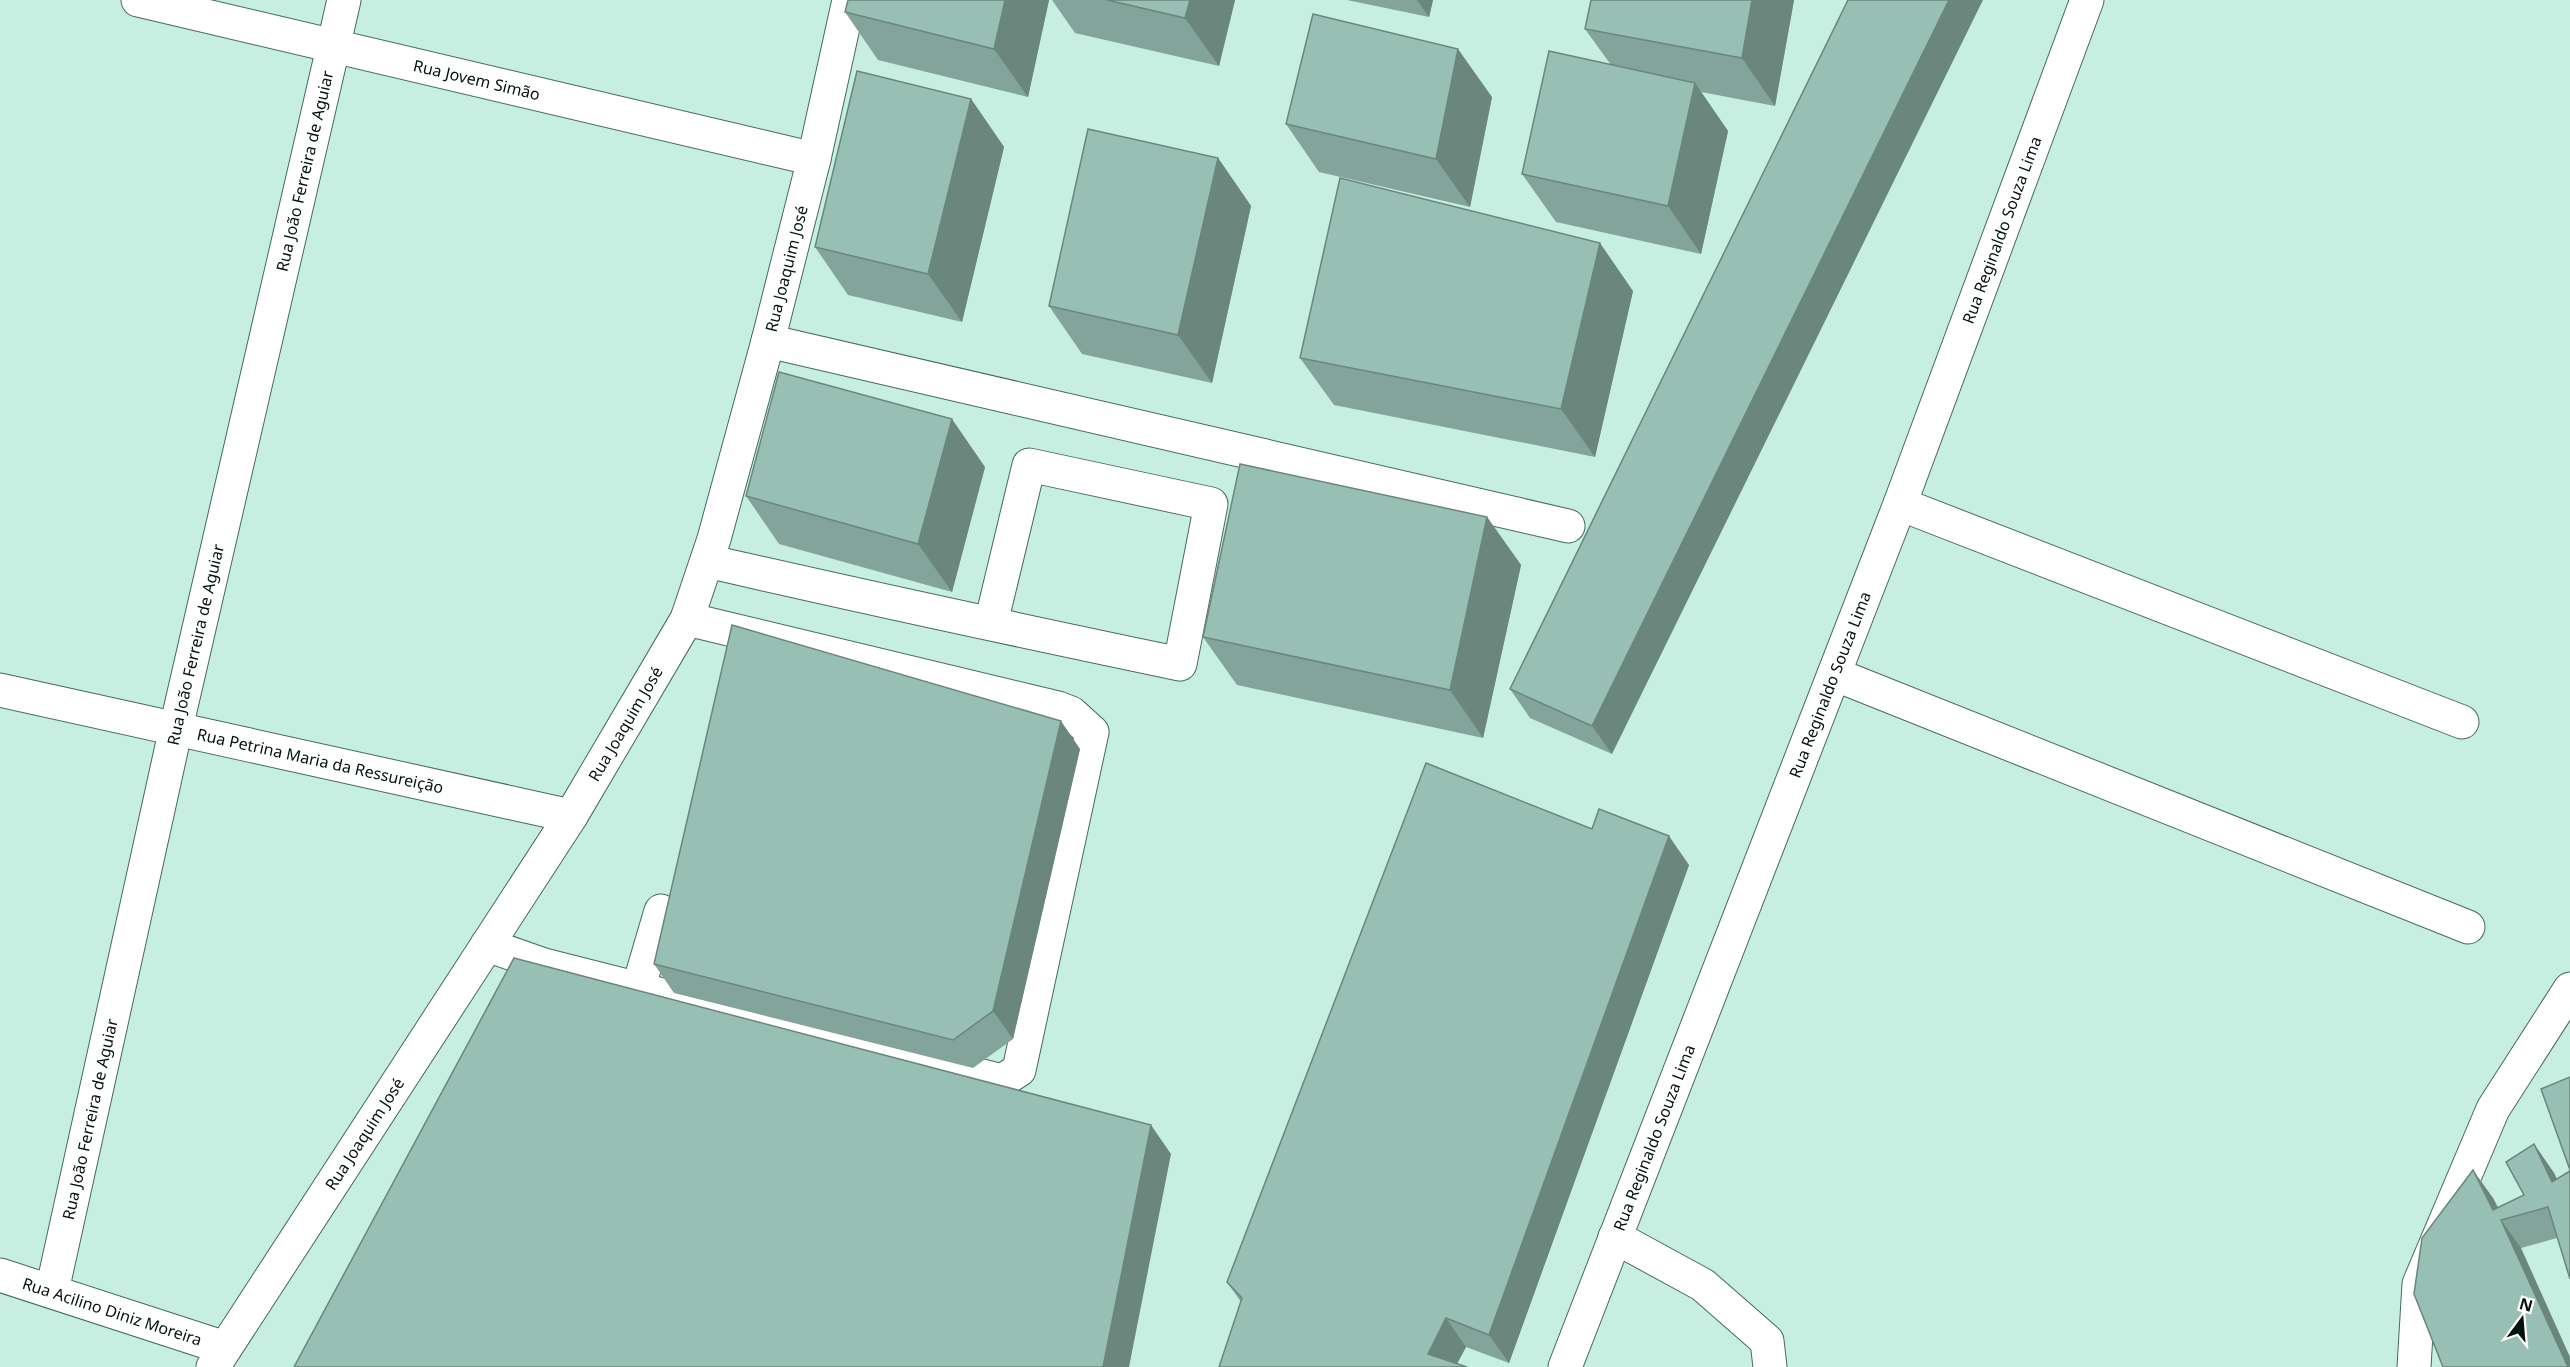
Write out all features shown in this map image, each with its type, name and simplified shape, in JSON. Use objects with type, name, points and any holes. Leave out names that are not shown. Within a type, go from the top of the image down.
[{"type":"street","name":"Rua Jovem Simão","points":[[138,0],[814,159]]},
{"type":"street","name":"Rua João Ferreira de Aguiar","points":[[51,1291],[176,728],[335,48],[344,0]]},
{"type":"street","name":"Rua Joaquim José","points":[[219,1358],[571,816],[687,619],[707,561],[768,341],[814,159],[849,0]]},
{"type":"street","name":"Rua Reginaldo Souza Lima","points":[[1565,1367],[1900,504],[2087,0]]},
{"type":"street","points":[[768,341],[1568,526]]},
{"type":"street","points":[[707,561],[991,623],[1180,664],[1211,504],[1029,465],[991,623]]},
{"type":"street","points":[[1900,504],[2462,722]]},
{"type":"street","points":[[487,945],[544,965],[638,990],[1002,1081],[1019,1070],[1092,732],[1071,713],[1058,708],[687,619]]},
{"type":"street","points":[[1834,674],[2468,927]]},
{"type":"street","name":"Rua Petrina Maria da Ressureição","points":[[0,690],[571,816]]},
{"type":"street","points":[[638,990],[662,911]]},
{"type":"street","points":[[2414,1367],[2419,1284],[2493,1109],[2570,990]]},
{"type":"street","points":[[1616,1237],[1703,1285],[1767,1341],[1770,1367]]},
{"type":"street","name":"Rua Acilino Diniz Moreira","points":[[0,1275],[51,1291],[219,1358]]},
{"type":"building","points":[[848,0],[1005,0],[994,49],[845,12]]},
{"type":"building","points":[[1107,0],[1190,0],[1185,18]]},
{"type":"building","points":[[1591,0],[1752,0],[1742,58],[1585,29]]},
{"type":"building","points":[[1848,0],[1949,0],[1592,726],[1510,689]]},
{"type":"building","points":[[1313,14],[1458,49],[1436,159],[1286,124]]},
{"type":"building","points":[[1549,51],[1695,83],[1668,206],[1522,174]]},
{"type":"building","points":[[857,71],[971,99],[928,274],[815,247]]},
{"type":"building","points":[[1088,129],[1218,158],[1178,335],[1049,306]]},
{"type":"building","points":[[1340,178],[1600,243],[1561,409],[1300,358]]},
{"type":"building","points":[[779,372],[952,419],[918,544],[746,496]]},
{"type":"building","points":[[1240,464],[1487,517],[1450,690],[1203,637]]},
{"type":"building","points":[[732,625],[1061,721],[993,1011],[953,1040],[654,964]]},
{"type":"building","points":[[1426,763],[1592,829],[1599,809],[1669,836],[1489,1335],[1446,1318],[1428,1354],[1467,1367],[1219,1367],[1242,1298],[1227,1282]]},
{"type":"building","points":[[514,958],[1151,1125],[1103,1367],[294,1367]]},
{"type":"building","points":[[2570,1077],[2570,1170],[2541,1089]]},
{"type":"building","points":[[2534,1144],[2552,1182],[2570,1171],[2570,1279],[2548,1207],[2501,1220],[2568,1367],[2443,1367],[2414,1294],[2422,1238],[2473,1170],[2493,1210],[2524,1195],[2506,1162]]}]
